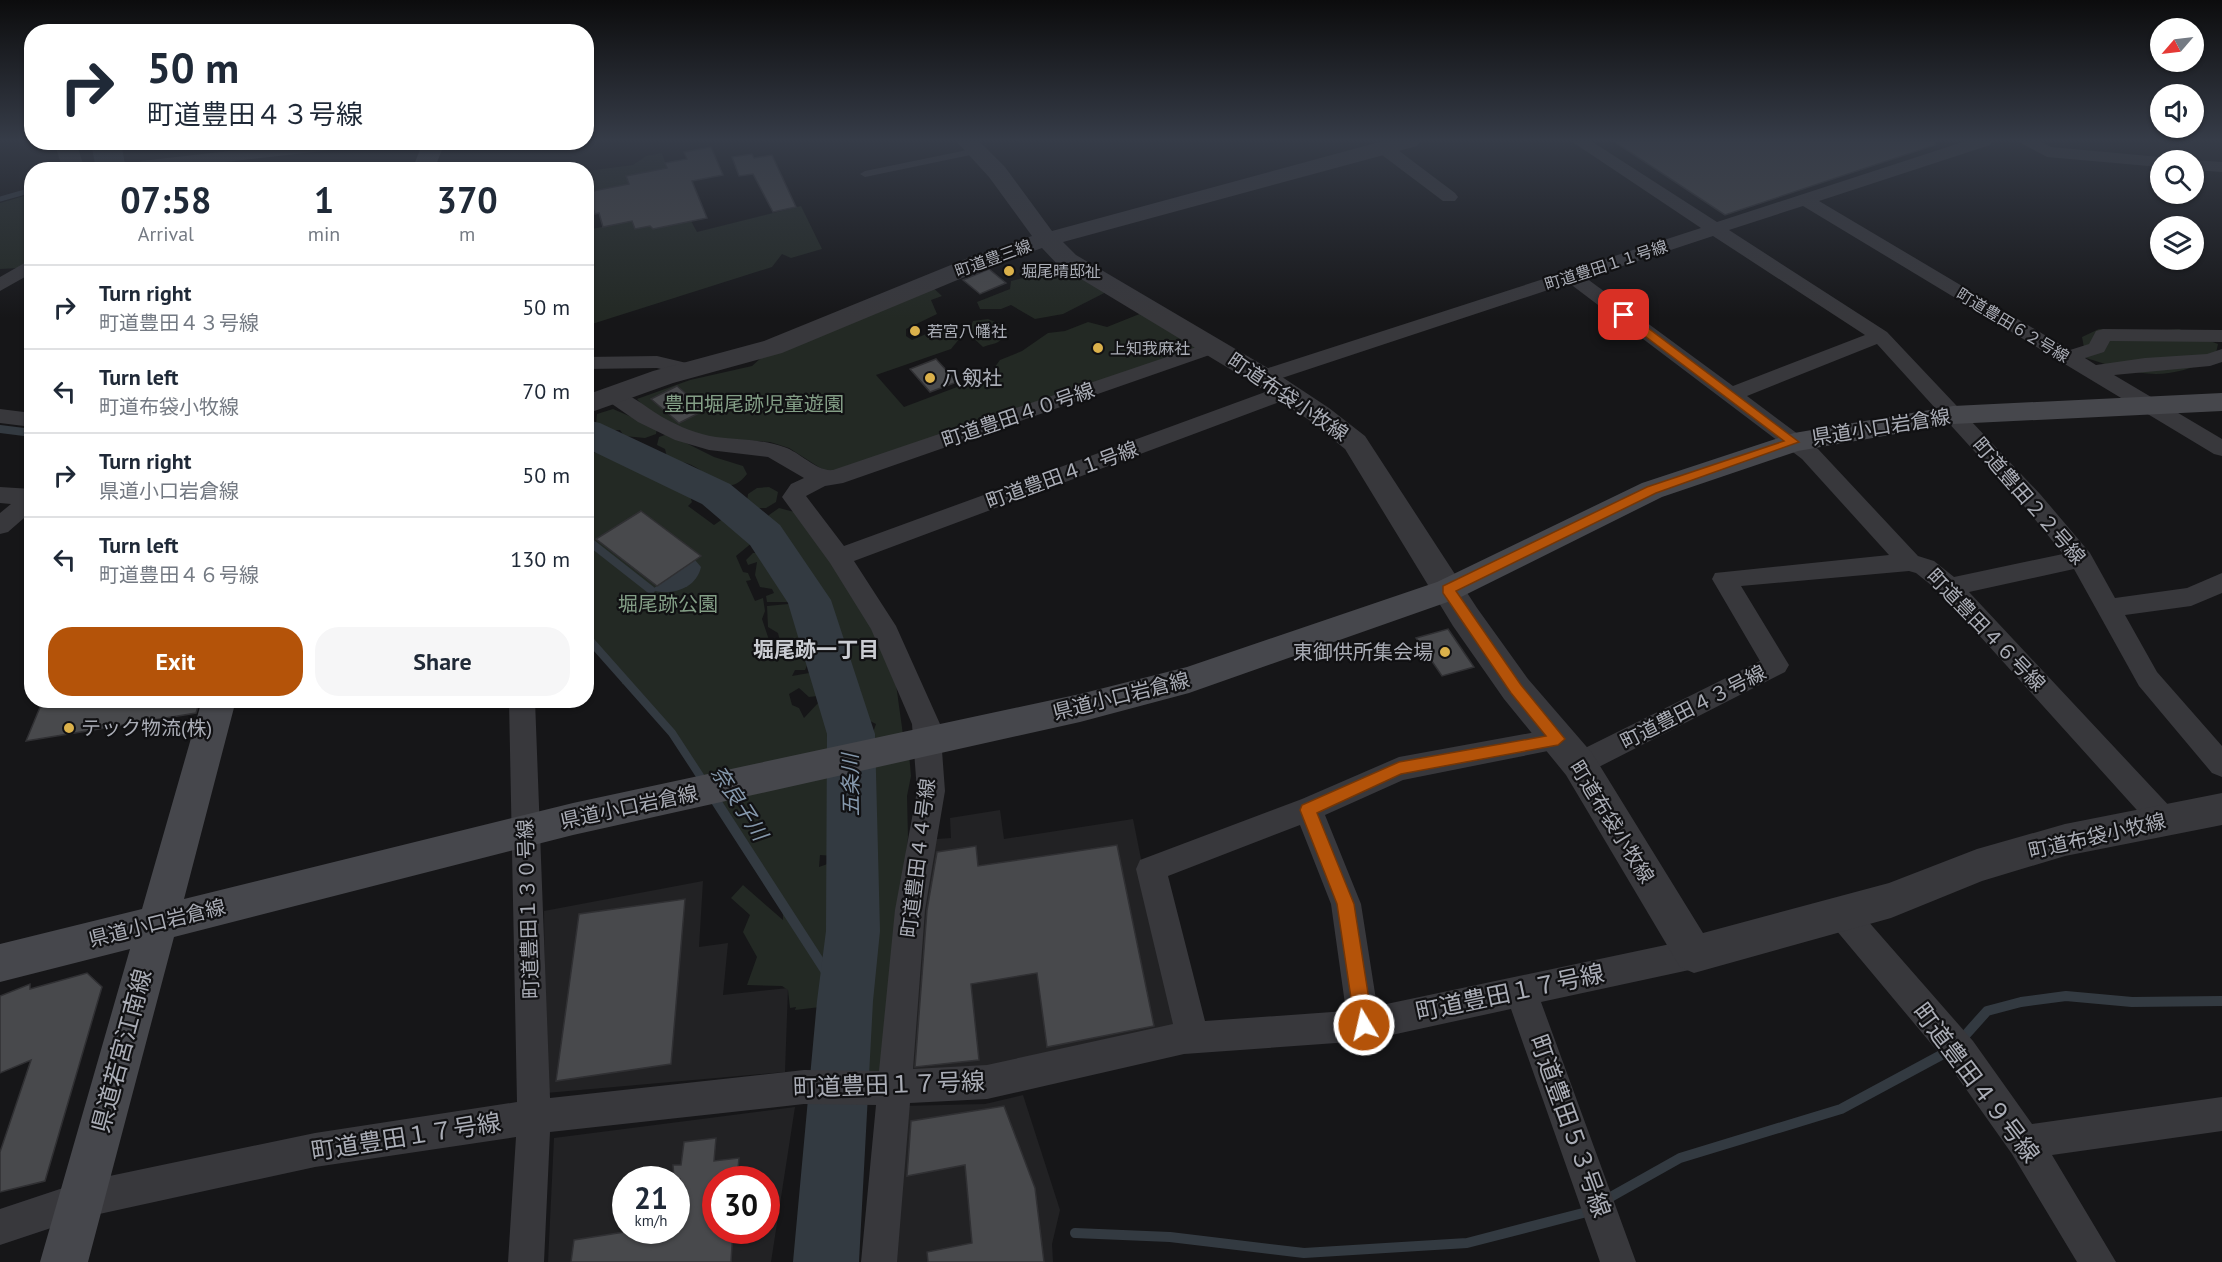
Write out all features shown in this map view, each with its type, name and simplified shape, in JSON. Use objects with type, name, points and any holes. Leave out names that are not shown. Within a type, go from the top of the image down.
[{"type":"main road","name":"県道小口岩倉線","points":[[0,963],[526,830],[1107,702],[1189,680],[1448,590],[1652,490],[1794,442],[1953,415],[2222,402]]},
{"type":"main road","name":"県道若宮江南線","points":[[64,1262],[217,708]]},
{"type":"street","name":"町道布袋小牧線","points":[[1019,200],[1046,239],[1067,260],[1214,346],[1356,443],[1448,590],[1516,689],[1568,752],[1694,954],[1891,900],[1977,866],[2065,840],[2222,809]]},
{"type":"street","name":"町道豊三線","points":[[597,401],[688,370],[773,348],[982,261],[1046,239],[1191,200]]},
{"type":"street","name":"町道豊田２２号線","points":[[1669,200],[1881,336],[2032,500],[2081,559],[2148,679],[2222,765]]},
{"type":"street","name":"町道豊田１１号線","points":[[1274,385],[1572,276],[1804,200]]},
{"type":"street","name":"町道豊田６２号線","points":[[1804,200],[2222,449]]},
{"type":"street","points":[[0,269],[24,267]]},
{"type":"street","points":[[0,285],[24,271]]},
{"type":"street","name":"町道豊田４６号線","points":[[1572,276],[1810,454],[1909,561],[1925,567],[1950,587],[2164,820]]},
{"type":"street","points":[[2068,357],[2097,348],[2103,335],[2222,336]]},
{"type":"street","points":[[1730,395],[1881,336]]},
{"type":"street","name":"町道豊田４０号線","points":[[821,479],[835,478],[1214,346]]},
{"type":"street","points":[[2092,372],[2145,364],[2210,360],[2222,355]]},
{"type":"street","points":[[594,363],[657,362],[688,370]]},
{"type":"street","name":"町道豊田４１号線","points":[[838,557],[1274,385]]},
{"type":"street","points":[[597,401],[709,443],[764,449],[782,454],[821,479]]},
{"type":"street","points":[[0,416],[24,419]]},
{"type":"street","name":"町道豊田４４号線","points":[[821,479],[799,489],[794,497],[838,557],[892,643],[926,724],[922,742],[931,791],[910,910],[889,1087],[879,1262]]},
{"type":"street","points":[[0,495],[24,496]]},
{"type":"street","points":[[0,526],[24,504]]},
{"type":"street","points":[[1950,587],[2081,559]]},
{"type":"street","name":"町道豊田４３号線","points":[[1193,1038],[1151,869],[1308,810],[1399,769],[1568,752],[1776,665],[1724,579],[1909,561]]},
{"type":"street","points":[[2109,608],[2191,597],[2222,582]]},
{"type":"street","name":"町道豊田１３０号線","points":[[522,708],[534,1117],[526,1262]]},
{"type":"street","points":[[1308,810],[1346,904],[1364,1025]]},
{"type":"street","name":"町道豊田４９号線","points":[[1842,914],[1960,1053],[2024,1143],[2098,1262]]},
{"type":"street","name":"町道豊田１７号線","points":[[0,1227],[81,1200],[315,1150],[534,1117],[804,1087],[889,1087],[987,1082],[1193,1038],[1364,1025],[1694,954]]},
{"type":"street","name":"町道豊田５３号線","points":[[1521,991],[1618,1262]]},
{"type":"street","points":[[2024,1143],[2222,1114]]},
{"type":"shaded area","points":[[695,560],[701,567],[694,581],[688,586],[666,592],[651,590]]},
{"type":"shaded area","points":[[1000,810],[1004,839],[1133,819],[1142,864],[1185,1027],[992,1071],[906,1075],[922,840],[951,838],[950,818]]},
{"type":"shaded area","points":[[703,881],[699,947],[728,943],[723,995],[788,988],[785,1072],[546,1093],[544,911]]},
{"type":"shaded area","points":[[1023,1095],[1060,1210],[1052,1244],[1053,1262],[890,1262],[901,1106],[985,1104]]},
{"type":"shaded area","points":[[795,1107],[780,1204],[780,1166],[702,1166],[702,1244],[774,1244],[771,1262],[548,1262],[554,1138]]},
{"type":"green space","points":[[24,200],[24,266],[19,268],[0,269],[0,203]]},
{"type":"green space","points":[[801,206],[822,249],[791,258],[782,254],[772,267],[594,323],[594,229],[632,221],[635,229],[650,226],[653,229],[691,221],[697,232]]},
{"type":"green space","points":[[1075,264],[1116,287],[1063,314],[1035,319],[1011,305],[1001,309],[980,309],[977,302],[1010,289],[1011,281],[1039,274],[1047,275],[1053,270]]},
{"type":"green space","name":"豊田堀尾跡児童遊園","points":[[928,283],[942,296],[931,300],[937,314],[906,329],[906,336],[912,340],[952,323],[960,338],[951,349],[876,375],[904,407],[989,375],[1000,360],[1022,351],[1048,333],[1065,331],[1088,322],[1107,327],[1152,309],[1214,347],[837,472],[825,471],[789,448],[770,442],[710,438],[656,419],[637,399],[690,380],[752,366],[773,347]]},
{"type":"green space","points":[[988,319],[1000,324],[1007,333],[998,342],[983,347],[968,333],[973,321]]},
{"type":"green space","points":[[2099,329],[2128,333],[2179,329],[2218,344],[2215,358],[2180,371],[2150,374],[2121,369],[2086,358],[2082,337]]},
{"type":"green space","points":[[613,409],[657,428],[656,434],[645,438],[624,436],[620,430],[602,431],[596,424],[597,414]]},
{"type":"green space","points":[[668,434],[714,457],[743,466],[747,474],[739,482],[724,485],[696,467],[670,459],[665,449],[657,445],[659,437]]},
{"type":"green space","name":"堀尾跡公園","points":[[600,447],[610,449],[614,459],[661,471],[668,475],[669,482],[686,485],[692,502],[688,506],[714,525],[727,516],[770,536],[767,545],[780,548],[782,590],[794,590],[789,602],[767,602],[766,596],[774,593],[772,589],[760,587],[755,575],[757,562],[748,565],[746,560],[753,553],[761,553],[763,547],[753,542],[736,556],[743,572],[748,573],[751,580],[746,581],[755,601],[763,598],[765,611],[762,619],[769,640],[774,642],[772,648],[775,655],[784,657],[778,633],[768,627],[767,606],[799,603],[810,621],[821,658],[810,659],[805,670],[795,670],[792,676],[809,673],[819,663],[836,667],[839,675],[831,682],[826,695],[809,697],[799,688],[789,694],[792,705],[799,708],[804,718],[819,702],[832,699],[841,716],[844,736],[829,759],[841,770],[854,793],[854,818],[843,843],[834,856],[820,855],[819,867],[833,862],[844,882],[841,903],[844,932],[835,939],[845,961],[832,991],[829,1006],[795,1010],[796,1007],[790,1008],[788,990],[782,986],[747,985],[757,957],[743,932],[750,915],[731,898],[743,885],[783,920],[779,899],[768,881],[757,873],[747,849],[672,733],[646,704],[642,704],[631,692],[634,690],[628,684],[622,684],[623,678],[594,644],[594,453]]},
{"type":"green space","points":[[769,487],[778,492],[776,502],[766,508],[753,508],[747,502],[748,494],[757,488]]},
{"type":"green space","points":[[779,508],[806,515],[866,610],[896,684],[904,742],[909,753],[911,776],[907,796],[908,837],[882,1071],[865,1075],[844,1063],[851,1036],[839,1008],[856,967],[847,939],[847,905],[862,870],[863,804],[875,786],[863,761],[876,724],[866,719],[852,698],[861,691],[838,660],[834,637],[826,635],[821,603],[813,595],[811,576],[799,574],[802,562],[791,558],[784,546],[787,536],[778,538],[764,523],[769,515]]},
{"type":"building","points":[[594,200],[700,200],[707,218],[653,229],[650,226],[635,229],[632,221],[603,227],[599,213],[595,214]]},
{"type":"building","points":[[767,200],[793,200],[796,207],[773,212]]},
{"type":"building","points":[[1702,200],[1770,200],[1725,215]]},
{"type":"building","points":[[989,269],[1006,283],[980,294],[963,280]]},
{"type":"building","name":"八剱社","points":[[936,359],[957,382],[930,392],[910,369]]},
{"type":"building","points":[[677,386],[705,410],[679,423],[651,399]]},
{"type":"building","points":[[641,511],[701,556],[657,586],[596,539]]},
{"type":"building","name":"東御供所集会場","points":[[1448,629],[1474,667],[1442,676],[1416,638]]},
{"type":"building","name":"テック物流(株)","points":[[40,708],[198,708],[196,713],[26,741]]},
{"type":"building","points":[[1117,845],[1154,1026],[1047,1047],[1037,973],[971,984],[979,1060],[915,1067],[927,910],[937,852],[976,846],[978,866]]},
{"type":"building","points":[[685,899],[671,1064],[556,1081],[579,914]]},
{"type":"building","points":[[87,973],[102,987],[45,1181],[0,1192],[0,1152],[31,1060],[0,1073],[0,996],[30,984],[30,989]]},
{"type":"building","points":[[1004,1106],[1035,1188],[1044,1262],[928,1262],[927,1252],[972,1243],[965,1165],[907,1176],[911,1121]]},
{"type":"building","points":[[716,1138],[714,1161],[739,1158],[738,1166],[702,1166],[702,1244],[732,1244],[731,1262],[571,1262],[574,1240],[612,1234],[612,1244],[690,1244],[690,1166],[673,1165],[681,1165],[684,1142]]},
{"type":"waterway","name":"奈良子川","points":[[0,429],[24,432]]},
{"type":"waterway","name":"五条川","points":[[594,436],[716,494],[765,535],[809,600],[851,734],[853,931],[845,1001],[826,1262]]},
{"type":"waterway","points":[[594,545],[651,590]]},
{"type":"waterway","name":"奈良子川","points":[[594,645],[672,733],[704,782]]},
{"type":"waterway","name":"奈良子川","points":[[712,795],[845,1001]]},
{"type":"waterway","points":[[1962,1039],[1987,1011],[2021,1002],[2066,996],[2132,1002],[2222,1001]]},
{"type":"waterway","points":[[1607,1199],[1680,1158],[1841,1109],[1945,1053]]},
{"type":"waterway","points":[[1075,1233],[1170,1237],[1304,1253],[1467,1243],[1583,1213]]},
{"type":"place","name":"堀尾晴邸祉","points":[[1009,271]]},
{"type":"place","name":"若宮八幡社","points":[[915,331]]},
{"type":"place","name":"上知我麻社","points":[[1098,348]]},
{"type":"place","name":"八剱社","points":[[930,378]]},
{"type":"place","name":"東御供所集会場","points":[[1445,652]]},
{"type":"place","name":"テック物流(株)","points":[[69,728]]},
{"type":"district","name":"堀尾跡一丁目","points":[[816,650]]},
{"type":"route","points":[[1364,1025],[1346,904],[1308,810],[1399,769],[1549,743],[1558,739],[1516,689],[1448,590],[1652,490],[1794,442],[1624,315]]}]
